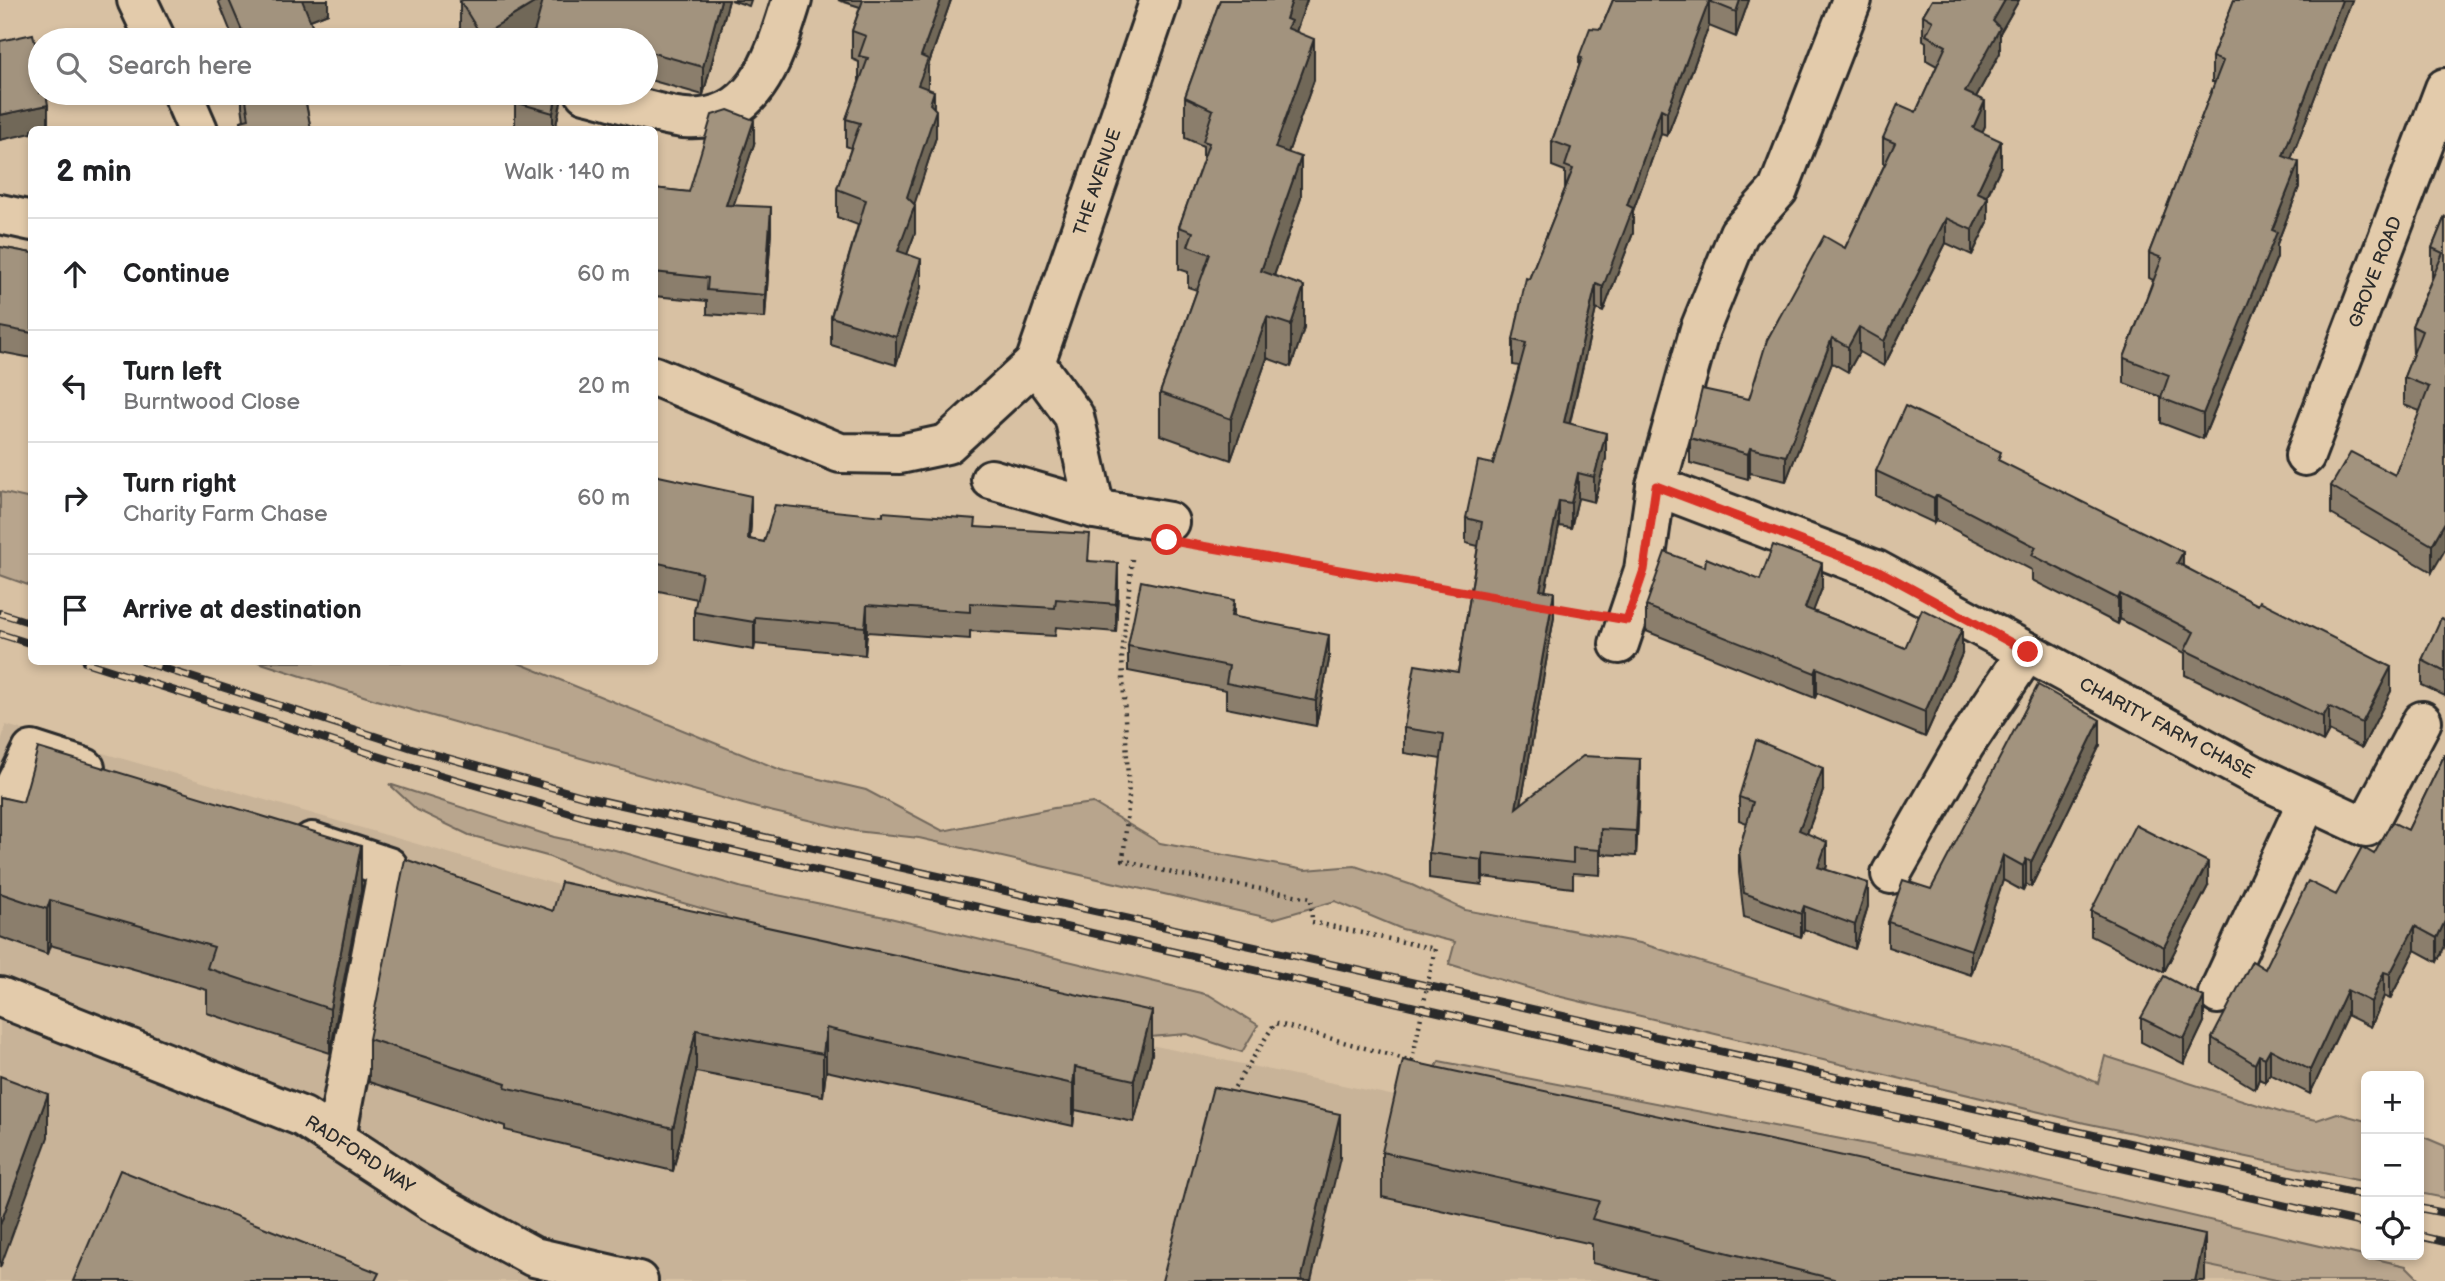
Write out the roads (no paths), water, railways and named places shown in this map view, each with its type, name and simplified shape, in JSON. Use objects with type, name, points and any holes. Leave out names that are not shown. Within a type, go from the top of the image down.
[{"type":"street","points":[[136,0],[150,28]]},
{"type":"street","points":[[633,105],[685,118],[734,107],[756,90],[774,57],[792,0]]},
{"type":"street","name":"THE AVENUE","points":[[1035,363],[1160,0]]},
{"type":"street","points":[[1623,632],[1644,570],[1656,486],[1700,329],[1739,233],[1778,190],[1852,0]]},
{"type":"street","name":"GROVE ROAD","points":[[2305,456],[2445,88]]},
{"type":"street","points":[[187,105],[196,126]]},
{"type":"street","points":[[0,214],[28,220]]},
{"type":"street","points":[[658,378],[840,453],[900,454],[947,444],[1035,363],[1074,416],[1095,509]]},
{"type":"street","points":[[990,479],[1095,509],[1153,519]]},
{"type":"street","name":"CHARITY FARM CHASE","points":[[1656,486],[1877,570],[2307,802],[2366,827],[2422,722]]},
{"type":"street","points":[[1891,874],[1964,746],[2028,652]]},
{"type":"street","points":[[0,816],[32,751],[124,781]]},
{"type":"street","points":[[2218,994],[2307,802]]},
{"type":"street","points":[[282,833],[388,867],[337,1137]]},
{"type":"street","name":"RADFORD WAY","points":[[0,997],[303,1117],[433,1202],[534,1257],[638,1281]]},
{"type":"railway","points":[[0,613],[28,622]]},
{"type":"railway","points":[[0,634],[28,643]]},
{"type":"railway","points":[[94,665],[403,764],[584,817],[2361,1223]]},
{"type":"railway","points":[[153,665],[412,748],[586,797],[2361,1195]]},
{"type":"railway","points":[[2424,1209],[2445,1213]]},
{"type":"railway","points":[[2424,1237],[2445,1242]]}]
